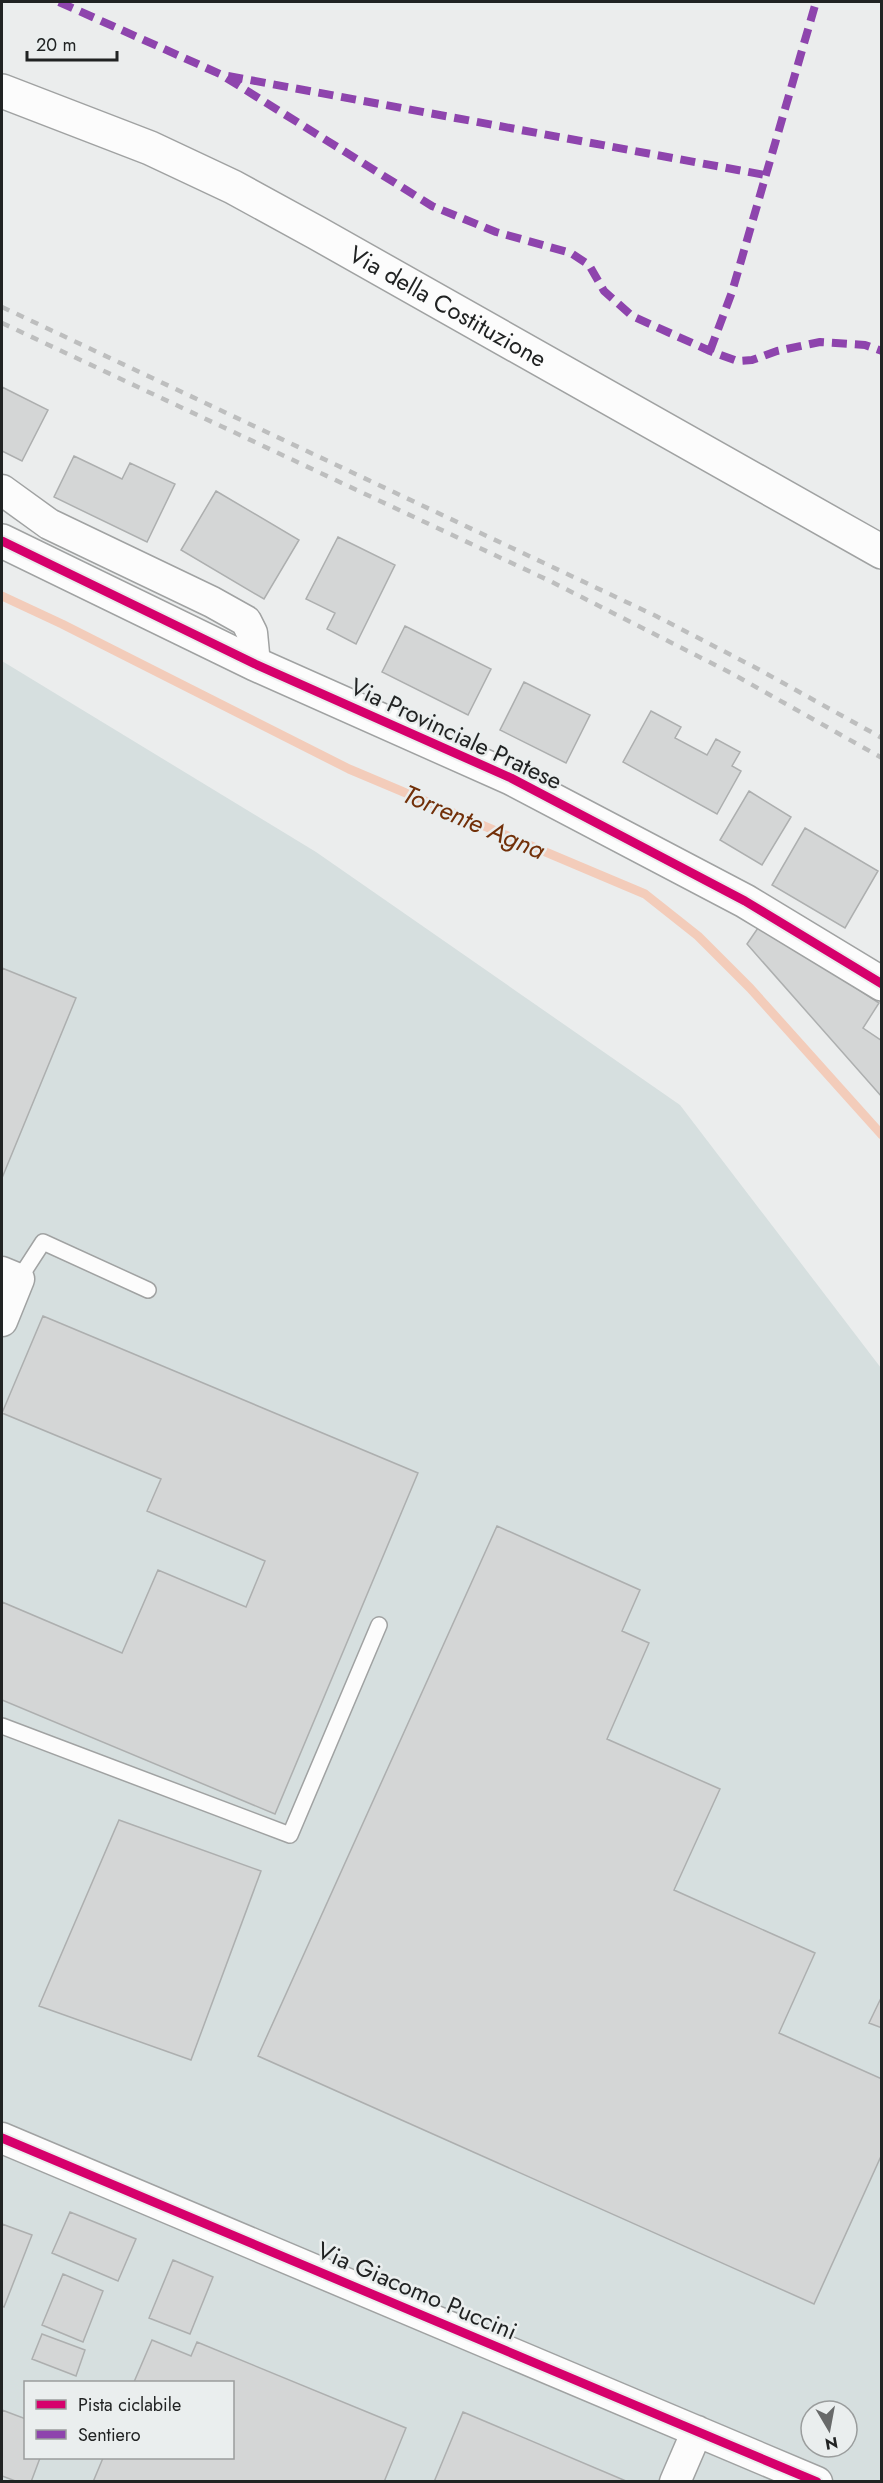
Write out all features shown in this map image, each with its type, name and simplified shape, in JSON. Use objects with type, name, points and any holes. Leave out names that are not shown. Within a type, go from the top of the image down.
[{"type":"main road","name":"Via della Costituzione","points":[[2,91],[150,148],[233,188],[327,238],[882,552]]},
{"type":"main road","name":"Via Provinciale Pratese","points":[[2,541],[255,664],[511,777],[745,901],[882,984]]},
{"type":"street","points":[[2,490],[49,524],[212,602],[246,621],[252,633],[255,664]]},
{"type":"street","points":[[2,1321],[10,1276]]},
{"type":"street","name":"Via Giacomo Puccini","points":[[2,2138],[818,2481]]},
{"type":"street","points":[[675,2481],[697,2431]]},
{"type":"lane","points":[[10,1276],[44,1242],[148,1290]]},
{"type":"lane","points":[[2,1726],[290,1835],[379,1625]]},
{"type":"shaded area","points":[[2,661],[316,852],[680,1105],[881,1368],[881,2481],[2,2481]]},
{"type":"building","points":[[2,387],[48,410],[22,461],[2,451]]},
{"type":"building","points":[[74,456],[122,479],[130,463],[175,484],[147,542],[54,497]]},
{"type":"building","points":[[216,491],[299,540],[264,599],[181,550]]},
{"type":"building","points":[[338,537],[395,565],[356,644],[327,629],[335,613],[306,599]]},
{"type":"building","points":[[405,626],[491,669],[468,715],[382,672]]},
{"type":"building","points":[[524,682],[590,715],[566,763],[500,730]]},
{"type":"building","points":[[651,711],[681,727],[675,738],[707,755],[716,739],[740,752],[732,766],[741,771],[717,814],[623,762]]},
{"type":"building","points":[[749,791],[791,817],[762,865],[720,840]]},
{"type":"building","points":[[805,828],[878,871],[845,928],[772,885]]},
{"type":"building","points":[[760,925],[879,1003],[863,1028],[882,1041],[882,1097],[747,944]]},
{"type":"building","points":[[2,968],[76,998],[2,1178]]},
{"type":"building","points":[[43,1316],[418,1473],[275,1814],[2,1700],[2,1602],[122,1653],[158,1570],[246,1607],[265,1561],[147,1511],[161,1479],[2,1413]]},
{"type":"building","points":[[497,1526],[640,1590],[622,1631],[649,1643],[607,1739],[720,1789],[674,1890],[815,1953],[779,2033],[882,2079],[882,2154],[814,2304],[258,2056]]},
{"type":"building","points":[[119,1820],[261,1871],[191,2060],[39,2006]]},
{"type":"building","points":[[882,1996],[882,2028],[869,2023]]},
{"type":"building","points":[[70,2212],[136,2239],[118,2281],[52,2253]]},
{"type":"building","points":[[2,2224],[32,2235],[4,2307],[2,2306]]},
{"type":"building","points":[[173,2260],[213,2277],[190,2334],[149,2318]]},
{"type":"building","points":[[63,2274],[103,2291],[83,2342],[42,2325]]},
{"type":"building","points":[[42,2334],[85,2350],[76,2376],[32,2359]]},
{"type":"building","points":[[152,2340],[191,2356],[197,2342],[406,2428],[384,2482],[93,2482],[103,2459],[234,2459],[234,2381],[134,2381]]},
{"type":"building","points":[[2,2410],[24,2418],[24,2459],[40,2459],[31,2482],[18,2482],[2,2476]]},
{"type":"building","points":[[463,2412],[626,2481],[434,2482]]},
{"type":"waterway","name":"Torrente Agna","points":[[2,596],[349,769],[645,894],[698,936],[750,988],[882,1135]]},
{"type":"railway","points":[[2,307],[656,616],[758,669],[882,738]]},
{"type":"railway","points":[[2,323],[552,582],[731,673],[882,758]]},
{"type":"marked path","points":[[59,2],[220,74],[432,206],[496,232],[571,253],[589,265],[604,291],[632,316],[710,351],[737,361],[752,360],[777,351],[820,342],[865,345],[882,351]]},
{"type":"marked path","points":[[710,351],[732,292],[816,2]]},
{"type":"marked path","points":[[228,76],[765,175]]},
{"type":"cycle path","points":[[2,541],[255,664],[511,778],[745,901],[882,984]]},
{"type":"cycle path","points":[[2,2138],[817,2482]]}]
